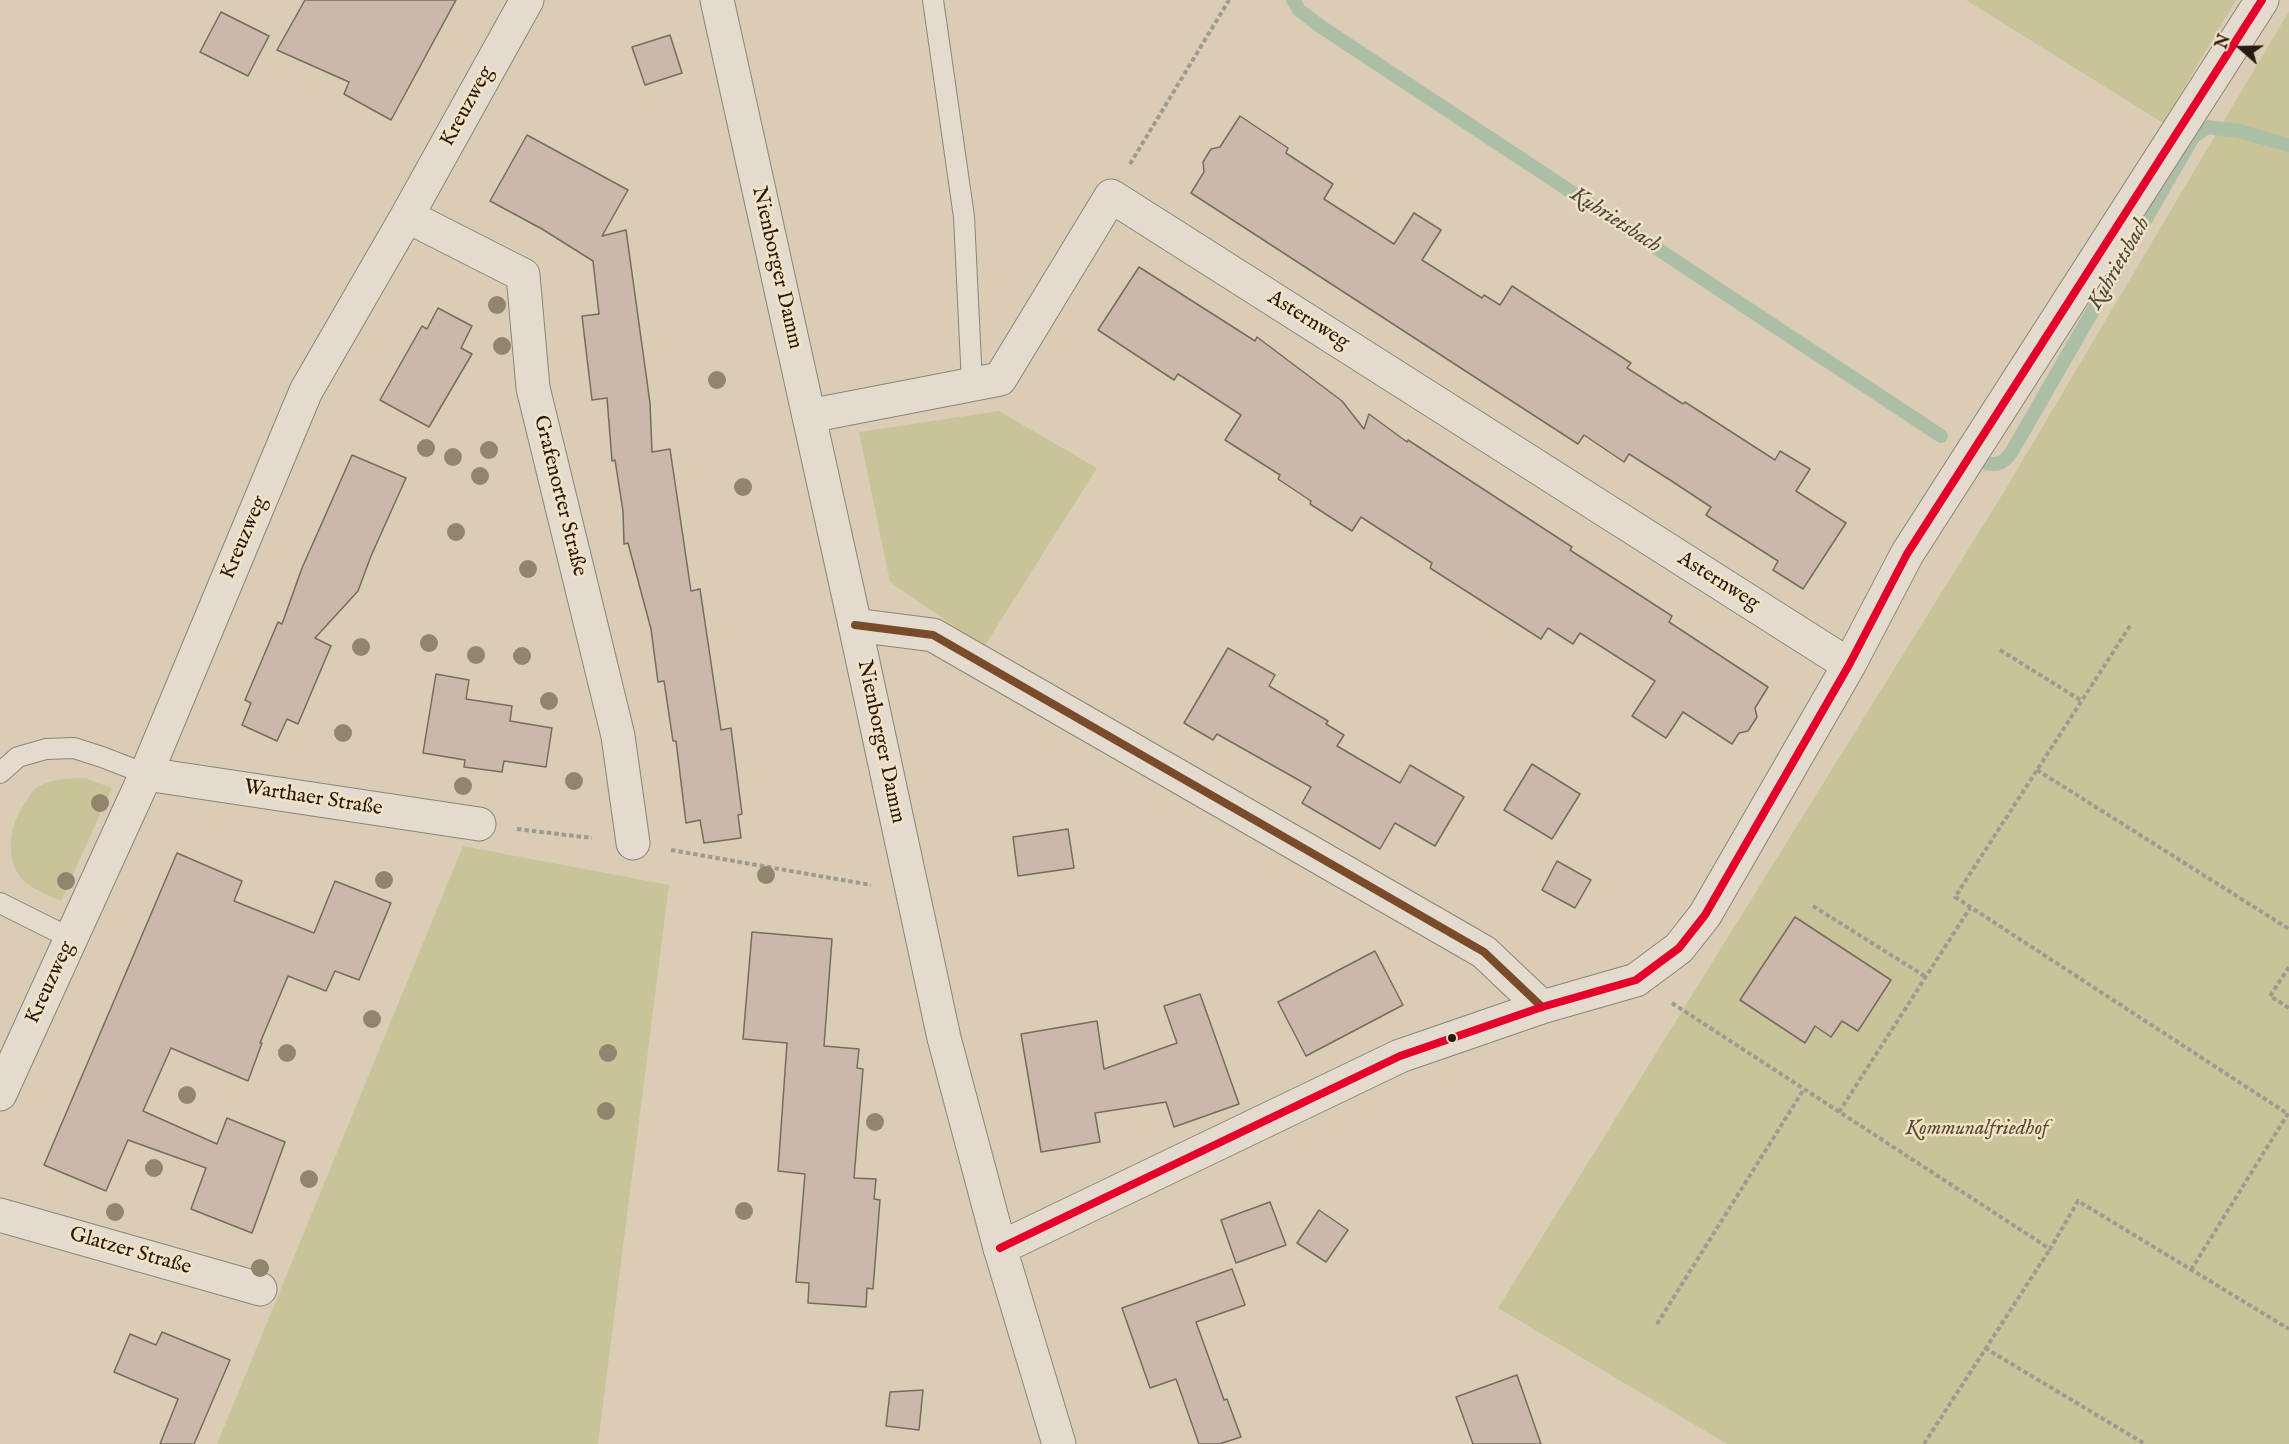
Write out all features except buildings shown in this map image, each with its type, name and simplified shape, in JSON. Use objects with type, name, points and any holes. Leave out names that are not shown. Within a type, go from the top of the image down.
[{"type":"street","name":"Kreuzweg","points":[[0,1094],[146,774],[306,391],[407,216],[527,0]]},
{"type":"street","name":"Nienborger Damm","points":[[717,0],[944,1038],[1000,1248],[1059,1444]]},
{"type":"street","points":[[1000,1248],[1400,1056],[1542,1007],[1636,980],[1679,948],[1705,915],[1849,665],[1907,555],[2262,0]]},
{"type":"street","points":[[809,416],[1000,379],[1111,196]]},
{"type":"street","name":"Asternweg","points":[[1111,196],[1849,665]]},
{"type":"street","name":"Grafenorter Straße","points":[[407,216],[524,275],[533,388],[618,736],[633,843]]},
{"type":"street","points":[[855,625],[933,635],[1484,952],[1542,1007]]},
{"type":"street","name":"Warthaer Straße","points":[[146,774],[479,824]]},
{"type":"street","name":"Glatzer Straße","points":[[0,1215],[260,1289]]},
{"type":"lane","points":[[933,0],[964,217],[972,384]]},
{"type":"lane","points":[[0,773],[18,757],[46,749],[74,748],[146,774]]},
{"type":"lane","points":[[0,903],[72,939]]},
{"type":"path","points":[[1111,196],[1229,0]]},
{"type":"path","points":[[2130,626],[1954,897],[2288,1113],[2191,1270]]},
{"type":"path","points":[[2000,650],[2082,701]]},
{"type":"path","points":[[2037,770],[2289,929]]},
{"type":"path","points":[[479,824],[633,843],[913,892]]},
{"type":"path","points":[[1813,906],[1926,977]]},
{"type":"path","points":[[1839,1112],[1970,908]]},
{"type":"path","points":[[2289,967],[2270,996],[2289,1008]]},
{"type":"path","points":[[1636,980],[2050,1249]]},
{"type":"path","points":[[1657,1324],[1804,1089]]},
{"type":"path","points":[[1924,1444],[2050,1249],[2078,1201],[2289,1329]]},
{"type":"path","points":[[1985,1348],[2145,1444]]},
{"type":"green space","points":[[1966,0],[2236,0],[2163,123]]},
{"type":"green space","name":"Kommunalfriedhof","points":[[2289,11],[2289,1444],[1727,1444],[1498,1308],[2005,490]]},
{"type":"green space","points":[[999,411],[1097,468],[984,647],[890,582],[859,432]]},
{"type":"green space","points":[[85,778],[112,788],[61,901],[34,889],[21,878],[12,859],[11,838],[21,808],[34,790],[53,781]]},
{"type":"green space","points":[[463,846],[669,885],[598,1444],[217,1444]]},
{"type":"waterway","name":"Kuhrietsbach","points":[[1293,0],[1299,10],[1320,26],[1941,436]]},
{"type":"waterway","name":"Kuhrietsbach","points":[[1986,463],[2000,463],[2011,453],[2193,137],[2208,127],[2239,131],[2289,145]]},
{"type":"transit line","points":[[1000,1248],[1400,1056],[1542,1007],[1636,980],[1679,948],[1705,915],[1849,665],[1907,554],[2262,0]]},
{"type":"transit line","points":[[855,625],[933,635],[1484,952],[1542,1007]]}]
